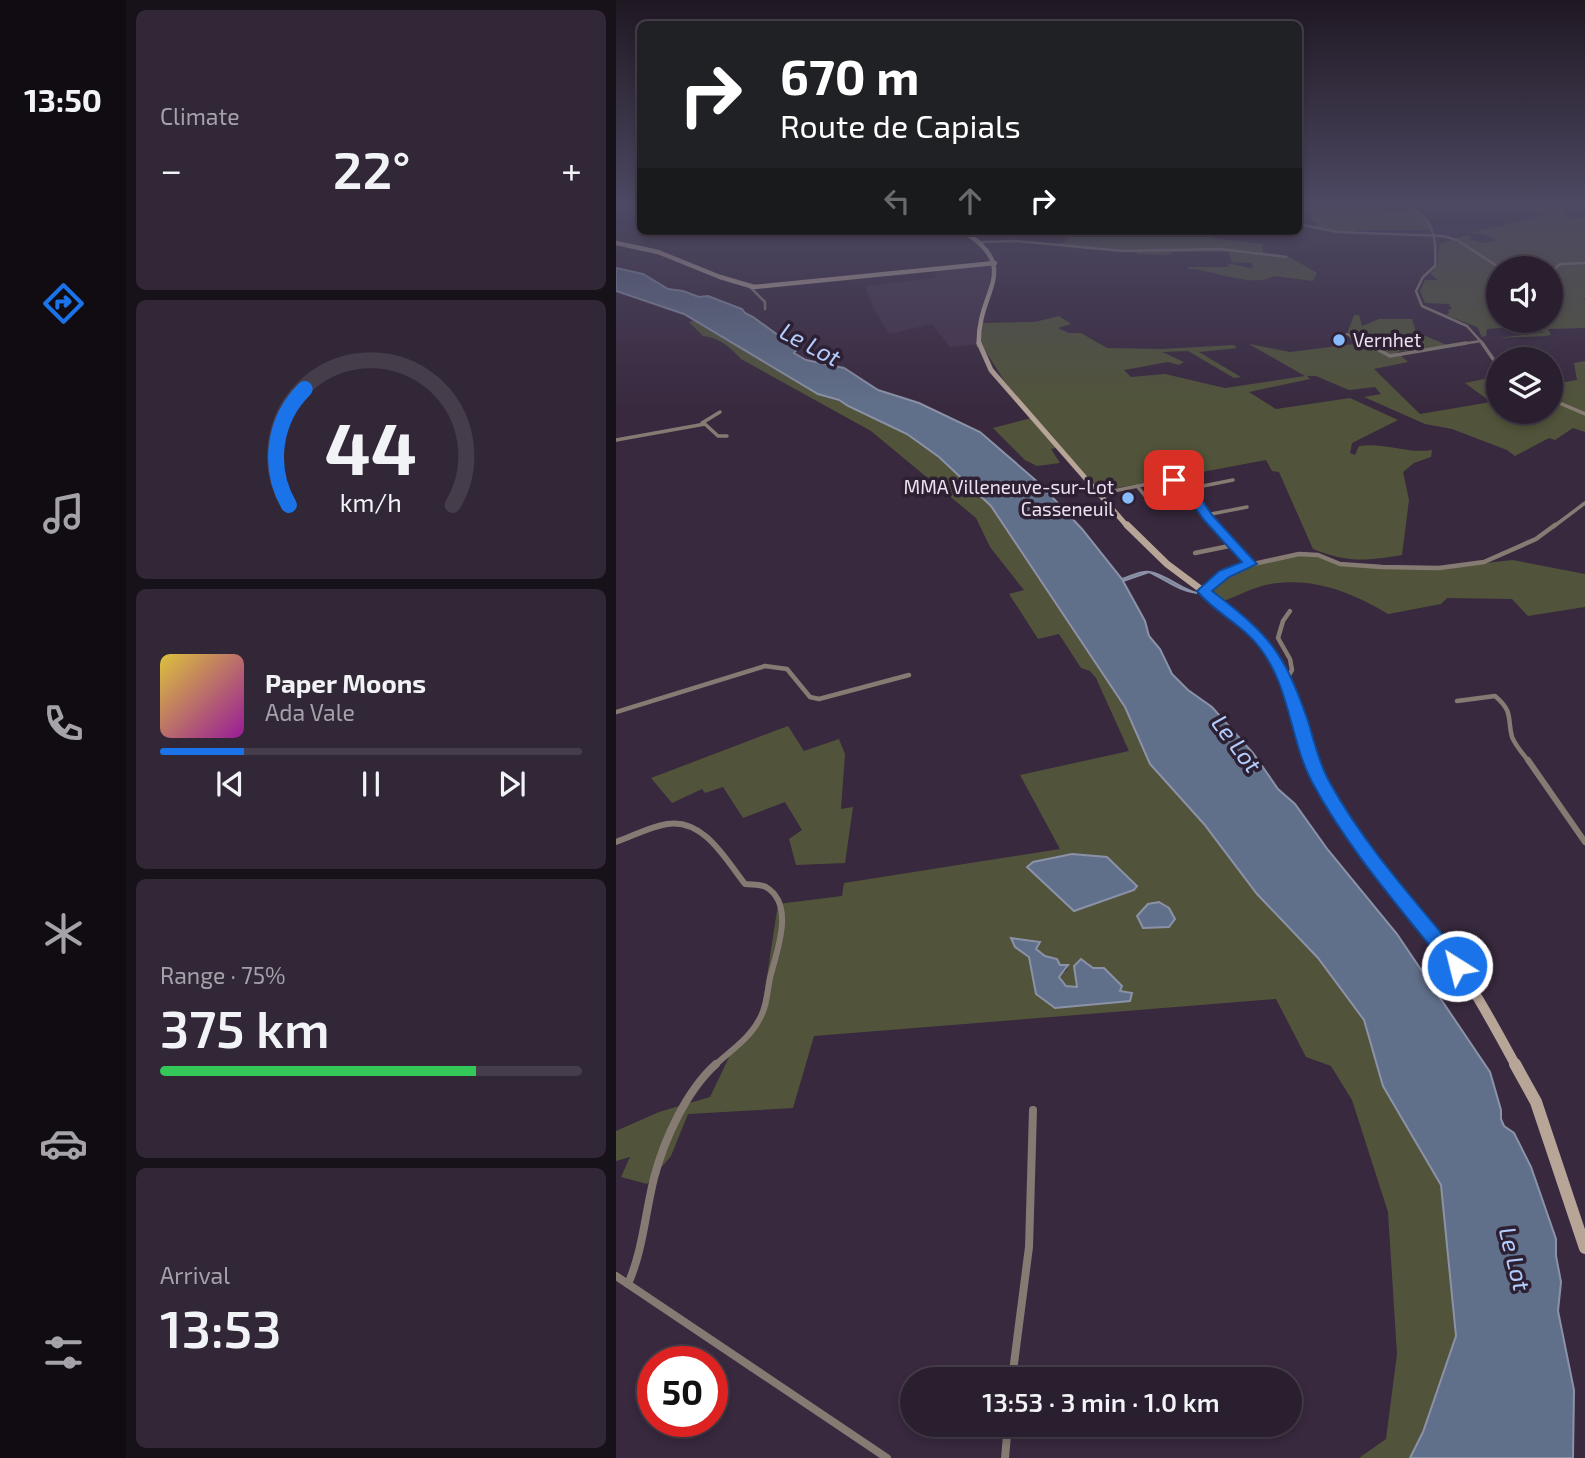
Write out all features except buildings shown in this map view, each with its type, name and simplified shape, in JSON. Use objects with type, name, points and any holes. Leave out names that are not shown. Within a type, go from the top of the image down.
[{"type":"main road","points":[[711,272],[750,287],[903,272]]},
{"type":"main road","points":[[996,272],[980,324],[979,344],[991,370],[1099,494],[1151,548],[1246,623],[1268,647],[1286,680],[1319,779],[1359,844],[1432,931],[1470,983],[1535,1102],[1585,1248]]},
{"type":"street","points":[[1428,272],[1416,292],[1424,308],[1467,326],[1486,349]]},
{"type":"street","points":[[750,287],[765,302],[765,309]]},
{"type":"street","points":[[1347,334],[1390,356],[1480,341]]},
{"type":"street","points":[[1563,405],[1585,414]]},
{"type":"street","points":[[699,424],[720,412]]},
{"type":"street","points":[[616,440],[699,424],[708,425],[718,436],[727,436]]},
{"type":"street","points":[[1099,494],[1174,480],[1182,482],[1206,515],[1251,564]]},
{"type":"street","points":[[1188,489],[1233,481]]},
{"type":"street","points":[[1137,486],[1146,497]]},
{"type":"street","points":[[1204,591],[1224,574],[1251,564],[1308,554],[1340,564],[1382,568],[1460,566],[1484,562],[1536,539],[1585,503]]},
{"type":"street","points":[[1206,515],[1247,507]]},
{"type":"street","points":[[1195,553],[1234,545]]},
{"type":"street","points":[[1286,680],[1292,670],[1290,659],[1278,638],[1290,611]]},
{"type":"street","points":[[616,712],[765,666],[780,664],[810,697],[819,699],[909,675]]},
{"type":"street","points":[[1457,701],[1495,696],[1504,702],[1514,727],[1512,737],[1585,842]]},
{"type":"street","points":[[616,842],[671,823],[685,823],[700,830],[745,884],[765,886],[769,890],[779,905],[781,920],[778,947],[761,1018],[738,1046],[711,1069],[692,1093],[664,1147],[638,1265],[628,1284]]},
{"type":"street","points":[[1014,1367],[1029,1247],[1033,1110]]},
{"type":"street","points":[[616,1276],[887,1458]]},
{"type":"street","points":[[1005,1458],[1007,1437]]},
{"type":"shaded area","points":[[935,272],[991,272],[981,344],[950,347],[932,324],[889,334],[873,307],[865,286],[936,278]]},
{"type":"green space","points":[[1208,272],[1317,273],[1313,281],[1274,276],[1244,279]]},
{"type":"green space","points":[[1432,272],[1486,272],[1486,336],[1482,337],[1477,327],[1446,315],[1450,312],[1447,310],[1452,309],[1449,304],[1425,303],[1420,291],[1425,280],[1438,280],[1430,274]]},
{"type":"green space","points":[[1563,272],[1585,272],[1585,328],[1563,329]]},
{"type":"green space","points":[[1354,315],[1359,315],[1362,326],[1379,319],[1412,319],[1416,332],[1447,345],[1397,352],[1408,362],[1374,369],[1420,414],[1486,403],[1486,424],[1563,424],[1563,382],[1577,380],[1574,363],[1585,361],[1585,432],[1573,428],[1555,440],[1549,438],[1515,456],[1507,450],[1452,429],[1425,424],[1364,397],[1381,394],[1375,387],[1349,390],[1316,376],[1307,376],[1310,379],[1249,392],[1276,409],[1350,398],[1398,420],[1352,443],[1350,453],[1355,455],[1359,446],[1368,445],[1432,450],[1431,457],[1414,463],[1403,472],[1409,500],[1402,555],[1357,560],[1313,549],[1279,472],[1272,471],[1266,460],[1101,491],[1060,447],[1051,449],[1060,463],[1037,466],[1025,460],[993,428],[1035,417],[1005,382],[981,344],[983,323],[1035,322],[1059,316],[1071,324],[1058,328],[1069,333],[1081,333],[1107,348],[1162,349],[1234,345],[1237,348],[1199,352],[1241,377],[1234,378],[1188,351],[1162,352],[1184,362],[1179,365],[1168,362],[1124,370],[1131,377],[1165,374],[1225,388],[1305,376],[1249,344],[1290,352],[1354,344],[1347,334]]},
{"type":"green space","points":[[694,320],[819,394],[893,426],[927,447],[991,506],[1125,707],[1150,764],[1204,824],[1257,894],[1318,958],[1364,1020],[1383,1086],[1441,1185],[1456,1336],[1423,1432],[1410,1458],[1359,1458],[1386,1439],[1397,1354],[1388,1212],[1352,1100],[1331,1066],[1306,1057],[1276,999],[814,1036],[793,1108],[688,1114],[671,1156],[647,1184],[621,1177],[630,1157],[616,1161],[616,1131],[659,1112],[710,1097],[731,1053],[760,1022],[778,904],[842,896],[844,883],[1060,849],[1020,775],[1129,751],[1096,678],[1090,671],[1081,668],[1059,634],[1038,639],[1009,594],[1024,590],[990,547],[976,518],[871,431],[741,359],[724,344],[703,336],[689,322]],"holes":[[[1012,938],[1039,942],[1036,949],[1060,965],[1068,965],[1067,970],[1059,977],[1066,986],[1077,988],[1075,982],[1087,962],[1115,979],[1122,986],[1119,991],[1129,992],[1130,1001],[1055,1008],[1036,994],[1029,957]]]},
{"type":"green space","points":[[1537,333],[1551,335],[1545,336],[1498,338]]},
{"type":"green space","points":[[1486,379],[1486,398],[1465,383]]},
{"type":"green space","points":[[1308,554],[1340,564],[1439,568],[1513,560],[1585,574],[1585,607],[1528,616],[1512,599],[1447,598],[1441,604],[1388,614],[1346,593],[1302,583],[1264,585],[1219,603],[1204,591],[1235,568]]},
{"type":"green space","points":[[788,726],[804,751],[839,739],[845,754],[841,809],[853,807],[845,863],[796,865],[789,839],[802,830],[785,802],[743,818],[723,787],[705,793],[702,789],[672,803],[651,778]]},
{"type":"water","name":"Le Lot","points":[[616,272],[643,274],[668,289],[699,297],[708,296],[742,309],[797,349],[794,353],[806,360],[844,368],[878,390],[919,403],[980,432],[1040,484],[1082,529],[1122,579],[1149,572],[1123,581],[1145,621],[1149,636],[1160,649],[1172,674],[1188,690],[1212,707],[1253,753],[1278,789],[1295,804],[1328,850],[1397,934],[1490,1072],[1501,1119],[1504,1126],[1514,1133],[1531,1167],[1556,1239],[1561,1282],[1558,1311],[1574,1390],[1573,1458],[1410,1458],[1423,1432],[1456,1336],[1441,1185],[1383,1086],[1364,1020],[1318,958],[1257,894],[1204,824],[1150,764],[1125,707],[991,506],[939,457],[907,434],[839,400],[818,394],[684,314],[616,291]]},
{"type":"water","points":[[1149,572],[1162,576],[1197,593],[1178,587]]},
{"type":"water","points":[[1072,854],[1107,857],[1137,886],[1134,890],[1074,911],[1027,867],[1033,862]]},
{"type":"water","points":[[1159,902],[1169,908],[1175,919],[1169,927],[1143,928],[1137,916],[1148,904]]},
{"type":"water","points":[[1011,938],[1040,942],[1036,949],[1045,956],[1057,959],[1060,965],[1068,965],[1059,977],[1066,986],[1077,987],[1074,966],[1081,959],[1093,968],[1104,968],[1122,986],[1120,991],[1132,993],[1130,1001],[1055,1008],[1036,994],[1029,957],[1015,947]]},
{"type":"place","name":"Vernhet","points":[[1339,340]]},
{"type":"place","name":"MMA Villeneuve-sur-Lot Casseneuil","points":[[1128,498]]},
{"type":"route","points":[[1174,480],[1182,482],[1208,518],[1251,564],[1224,574],[1204,591],[1246,623],[1268,647],[1286,680],[1319,779],[1359,844],[1432,931],[1457,966]]}]
